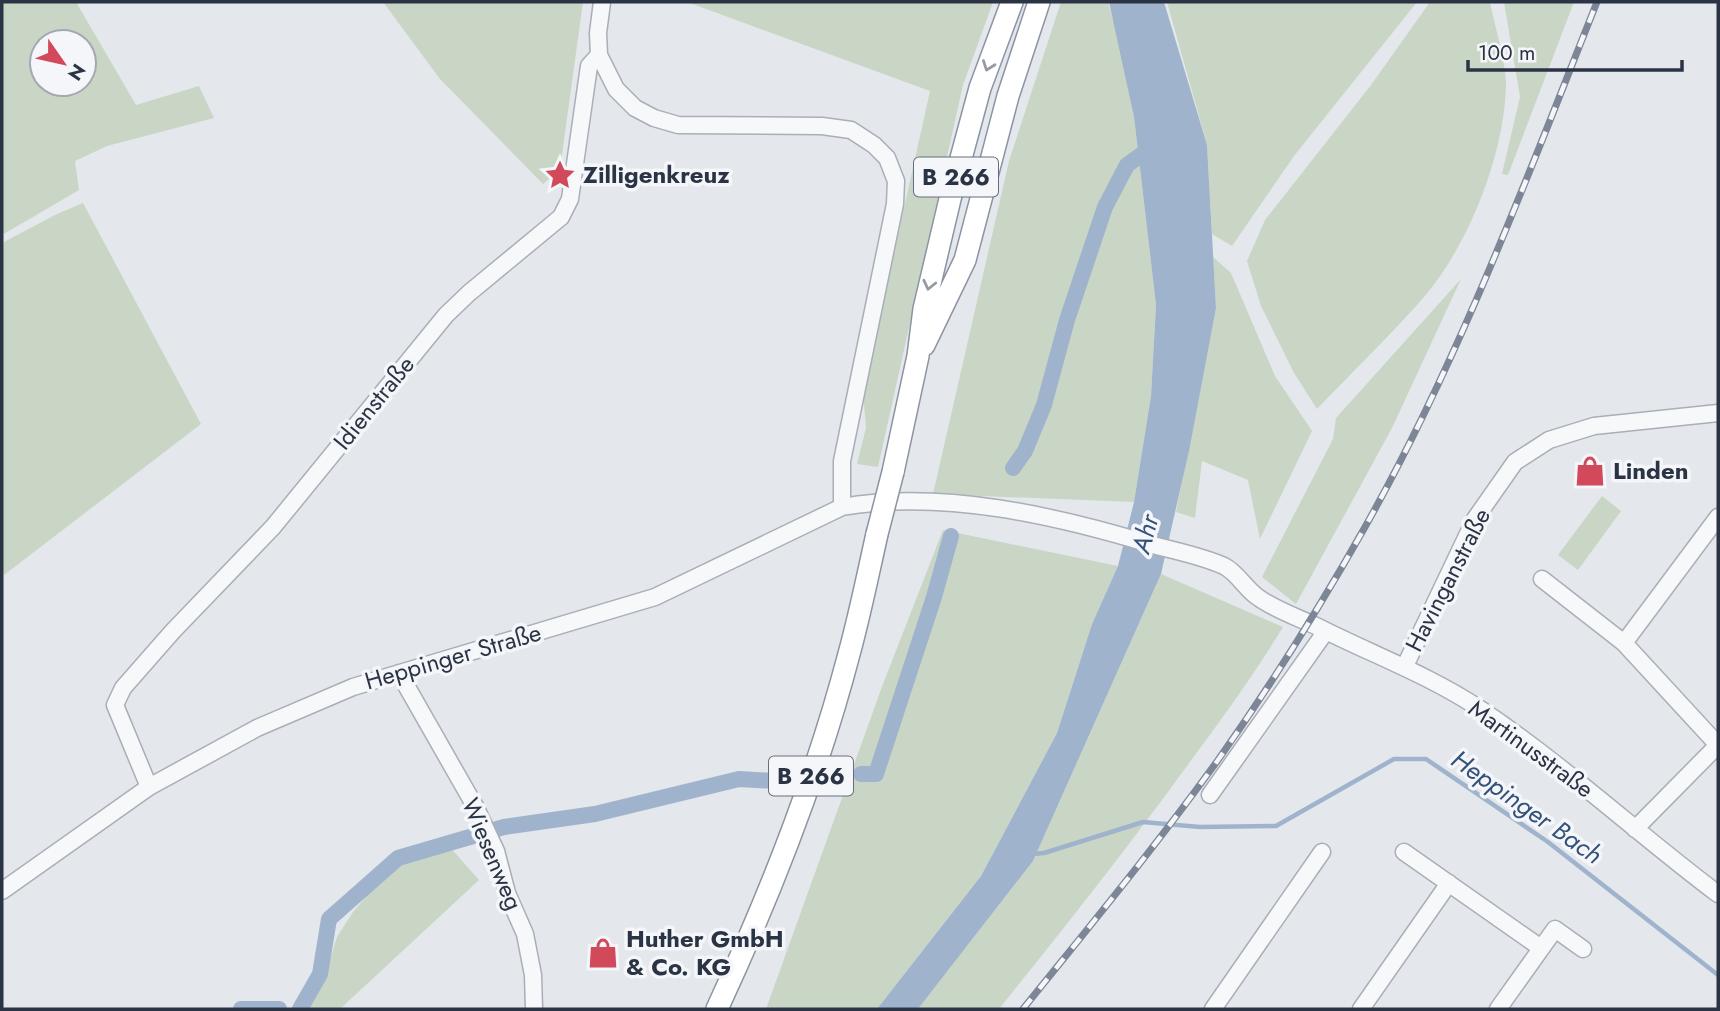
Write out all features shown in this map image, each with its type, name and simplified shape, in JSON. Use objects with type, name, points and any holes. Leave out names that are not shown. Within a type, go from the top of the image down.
[{"type":"highway","name":"B 266","points":[[717,1009],[760,913],[798,815],[849,655],[918,356],[924,309],[950,199],[980,88],[1012,2]]},
{"type":"highway","name":"B 266","points":[[918,356],[965,260],[1008,96],[1037,7]]},
{"type":"street","name":"Idienstraße","points":[[149,787],[115,705],[123,688],[173,631],[273,527],[446,315],[561,217],[570,199],[589,66],[599,55],[598,33],[602,2]]},
{"type":"street","points":[[599,55],[616,89],[635,108],[654,118],[678,125],[822,127],[851,130],[874,145],[887,158],[897,181],[895,204],[842,461],[842,507]]},
{"type":"street","name":"Havinganstraße","points":[[1405,666],[1475,519],[1515,462],[1549,440],[1594,426],[1718,413]]},
{"type":"street","name":"Heppinger Straße","points":[[2,891],[149,787],[268,723],[353,687],[655,597],[842,507],[865,503],[937,502]]},
{"type":"street","name":"Martinusstraße","points":[[937,502],[968,504],[1113,533],[1226,567],[1258,598],[1405,666],[1478,707],[1718,894]]},
{"type":"street","points":[[1624,643],[1718,517]]},
{"type":"street","points":[[1542,579],[1624,643],[1718,745],[1636,829]]},
{"type":"street","points":[[1210,795],[1326,631]]},
{"type":"street","name":"Wiesenweg","points":[[399,673],[487,830],[507,893],[525,934],[533,975],[534,1009]]},
{"type":"street","points":[[1213,1009],[1322,852]]},
{"type":"street","points":[[1404,852],[1541,948]]},
{"type":"street","points":[[1361,1009],[1449,883]]},
{"type":"street","points":[[1498,1009],[1555,929],[1584,948]]},
{"type":"green space","points":[[2,2],[76,2],[91,28],[28,28],[28,98],[98,98],[98,40],[136,105],[199,86],[214,118],[107,146],[75,161],[79,190],[2,235]]},
{"type":"green space","points":[[383,2],[583,2],[560,169],[543,184],[440,79]]},
{"type":"green space","points":[[687,2],[993,2],[963,85],[878,467],[857,464],[866,428],[863,393],[930,91]]},
{"type":"green space","points":[[1061,2],[1108,2],[1134,117],[1156,305],[1151,396],[1134,502],[933,494],[1009,161]]},
{"type":"green space","points":[[1167,2],[1417,2],[1294,156],[1232,246],[1212,234],[1207,145]]},
{"type":"green space","points":[[1430,2],[1490,2],[1506,78],[1504,113],[1491,170],[1469,225],[1440,276],[1424,297],[1317,409],[1294,373],[1261,306],[1247,261],[1265,220],[1371,85]]},
{"type":"green space","points":[[1504,2],[1574,2],[1508,175],[1502,174],[1520,97]]},
{"type":"green space","points":[[83,203],[201,424],[4,575],[2,243]]},
{"type":"green space","points":[[1213,257],[1231,273],[1275,376],[1312,431],[1260,539],[1248,480],[1202,461],[1195,518],[1176,512],[1216,308]]},
{"type":"green space","points":[[1461,279],[1392,428],[1296,604],[1262,577],[1333,439],[1336,418]]},
{"type":"green space","points":[[1602,496],[1621,511],[1578,570],[1558,555]]},
{"type":"green space","points":[[943,530],[1118,566],[1092,624],[1057,733],[981,876],[877,1009],[766,1009],[883,684]]},
{"type":"green space","points":[[1161,574],[1283,627],[1239,694],[1169,791],[999,1009],[918,1009],[1033,861]]},
{"type":"green space","points":[[449,846],[479,880],[340,1009],[308,1009],[324,979],[337,937],[353,912],[389,870]]},
{"type":"water","name":"Ahr","points":[[1109,2],[1164,2],[1207,145],[1216,308],[1189,451],[1161,574],[1033,861],[918,1009],[877,1009],[981,876],[1057,733],[1092,624],[1118,566],[1134,502],[1151,396],[1156,305],[1134,117]]},
{"type":"waterway","points":[[1013,468],[1025,451],[1044,405],[1067,320],[1105,207],[1127,165],[1155,145]]},
{"type":"waterway","points":[[861,774],[876,774],[934,597],[951,536]]},
{"type":"waterway","name":"Heppinger Bach","points":[[1032,854],[1044,853],[1143,822],[1200,827],[1276,826],[1394,759],[1426,759],[1548,842],[1718,975]]},
{"type":"waterway","points":[[300,1009],[320,974],[329,919],[398,858],[504,827],[595,814],[739,779],[792,782]]},
{"type":"waterway","points":[[241,1009],[279,1009]]},
{"type":"railway","points":[[1023,1009],[1218,760],[1294,645],[1365,527],[1431,400],[1490,269],[1597,2]]},
{"type":"place","name":"Zilligenkreuz","points":[[560,175]]},
{"type":"place","name":"Linden","points":[[1590,471]]},
{"type":"place","name":"Huther GmbH & Co. KG","points":[[603,953]]}]
